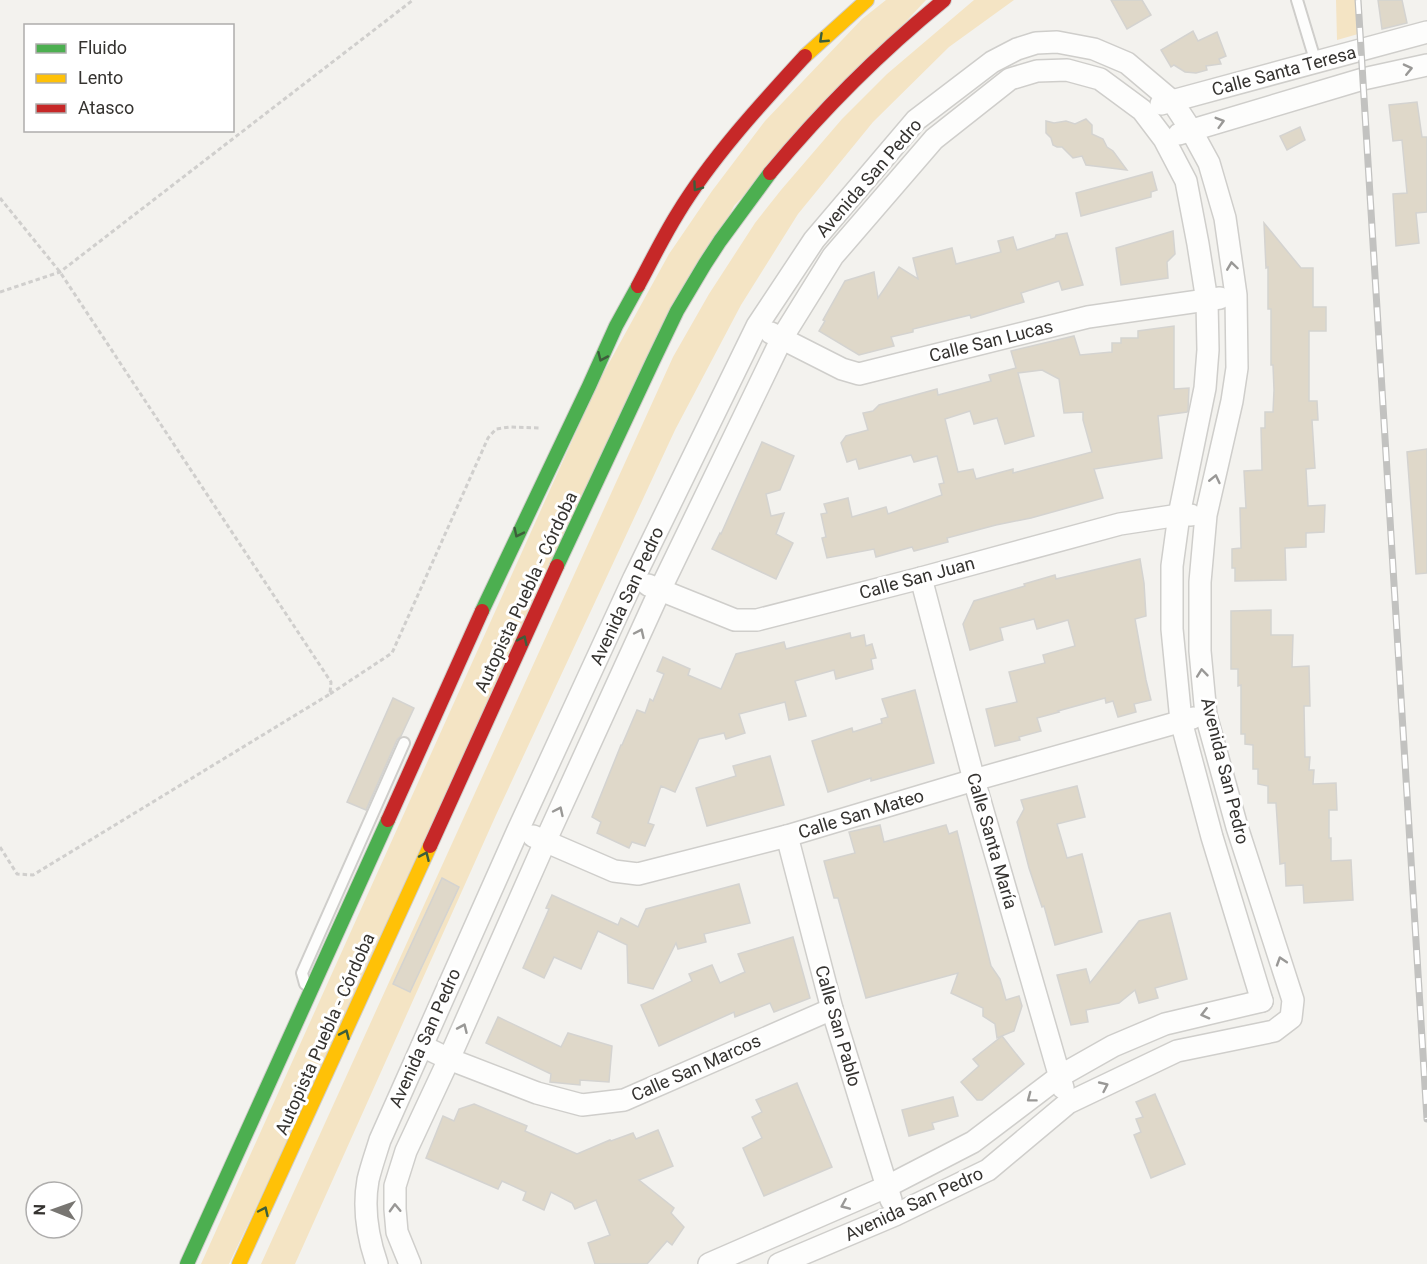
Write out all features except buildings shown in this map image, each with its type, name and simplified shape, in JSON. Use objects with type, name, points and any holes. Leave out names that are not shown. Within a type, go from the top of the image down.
[{"type":"highway","name":"Autopista Puebla - Córdoba","points":[[187,1264],[309,997],[492,578],[568,429],[616,326],[678,213],[706,173],[779,84],[808,53],[867,0]]},
{"type":"highway","name":"Autopista Puebla - Córdoba","points":[[239,1264],[314,1112],[510,670],[659,348],[687,294],[718,243],[762,183],[820,113],[859,72],[944,0]]},
{"type":"street","name":"Calle Santa Teresa","points":[[1142,110],[1427,32]]},
{"type":"street","name":"Avenida San Pedro","points":[[377,1264],[368,1230],[368,1181],[380,1140],[518,830],[634,578],[757,326],[814,240],[916,120],[992,62],[1017,49],[1036,42],[1057,42],[1094,49],[1127,63],[1172,101],[1209,163],[1225,218],[1236,296],[1237,368],[1206,515],[1200,593],[1200,651],[1206,715],[1237,826],[1293,1000],[1291,1018],[1274,1031],[1177,1051],[1068,1103],[988,1170],[895,1215],[779,1264]]},
{"type":"street","name":"Calle Santa Teresa","points":[[1164,139],[1363,79],[1427,65]]},
{"type":"street","name":"Avenida San Pedro","points":[[410,1264],[397,1232],[395,1209],[395,1186],[406,1151],[660,590],[782,338],[833,256],[934,139],[1010,79],[1037,71],[1067,70],[1100,79],[1142,110],[1164,139],[1186,182],[1198,244],[1207,301],[1208,350],[1204,388],[1179,515],[1172,566],[1172,629],[1180,721],[1212,837],[1262,1001],[1165,1024],[1113,1046],[1060,1076],[973,1143],[886,1187],[709,1264]]},
{"type":"street","name":"Calle San Lucas","points":[[757,326],[842,369],[859,374],[1088,317],[1236,296]]},
{"type":"street","name":"Calle San Juan","points":[[634,578],[735,620],[757,620],[1120,524],[1179,515],[1206,515]]},
{"type":"street","name":"Calle Santa María","points":[[921,578],[974,780],[1068,1103]]},
{"type":"street","name":"Calle San Mateo","points":[[518,830],[614,871],[638,874],[787,836],[974,780],[1206,715]]},
{"type":"street","name":"Calle San Pablo","points":[[787,836],[832,1009],[895,1215]]},
{"type":"street","points":[[1262,1001],[1291,1018]]},
{"type":"street","name":"Calle San Marcos","points":[[422,1046],[449,1059],[537,1093],[582,1105],[624,1100],[832,1009]]},
{"type":"lane","points":[[1297,0],[1316,63]]},
{"type":"lane","points":[[510,670],[512,692]]},
{"type":"lane","points":[[309,997],[302,973],[408,735]]},
{"type":"path","points":[[0,292],[60,272],[413,0]]},
{"type":"path","points":[[0,198],[60,272],[331,682],[330,694]]},
{"type":"path","points":[[0,847],[17,874],[33,875],[330,694],[392,653],[488,438],[496,429],[510,427],[568,429]]},
{"type":"shaded area","points":[[886,0],[926,0],[734,206],[229,1264],[201,1264],[599,381],[669,254],[712,191],[765,121],[862,19]]},
{"type":"shaded area","points":[[974,0],[1014,0],[949,47],[873,122],[798,214],[741,305],[675,430],[496,815],[295,1264],[261,1264],[673,357],[709,294],[755,223],[781,190],[842,119],[887,74]]},
{"type":"shaded area","points":[[1336,0],[1356,0],[1358,34],[1337,40]]},
{"type":"railway","points":[[1358,0],[1427,1119]]},
{"type":"traffic: fast","points":[[557,566],[677,311],[720,241],[770,173]]},
{"type":"traffic: fast","points":[[482,611],[616,326],[638,286]]},
{"type":"traffic: fast","points":[[187,1264],[388,820]]},
{"type":"traffic: slow","points":[[805,56],[867,0]]},
{"type":"traffic: slow","points":[[239,1264],[430,846]]},
{"type":"traffic: jam","points":[[770,173],[853,82],[944,0]]},
{"type":"traffic: jam","points":[[638,286],[691,192],[754,112],[805,56]]},
{"type":"traffic: jam","points":[[430,846],[557,566]]},
{"type":"traffic: jam","points":[[388,820],[482,611]]}]
